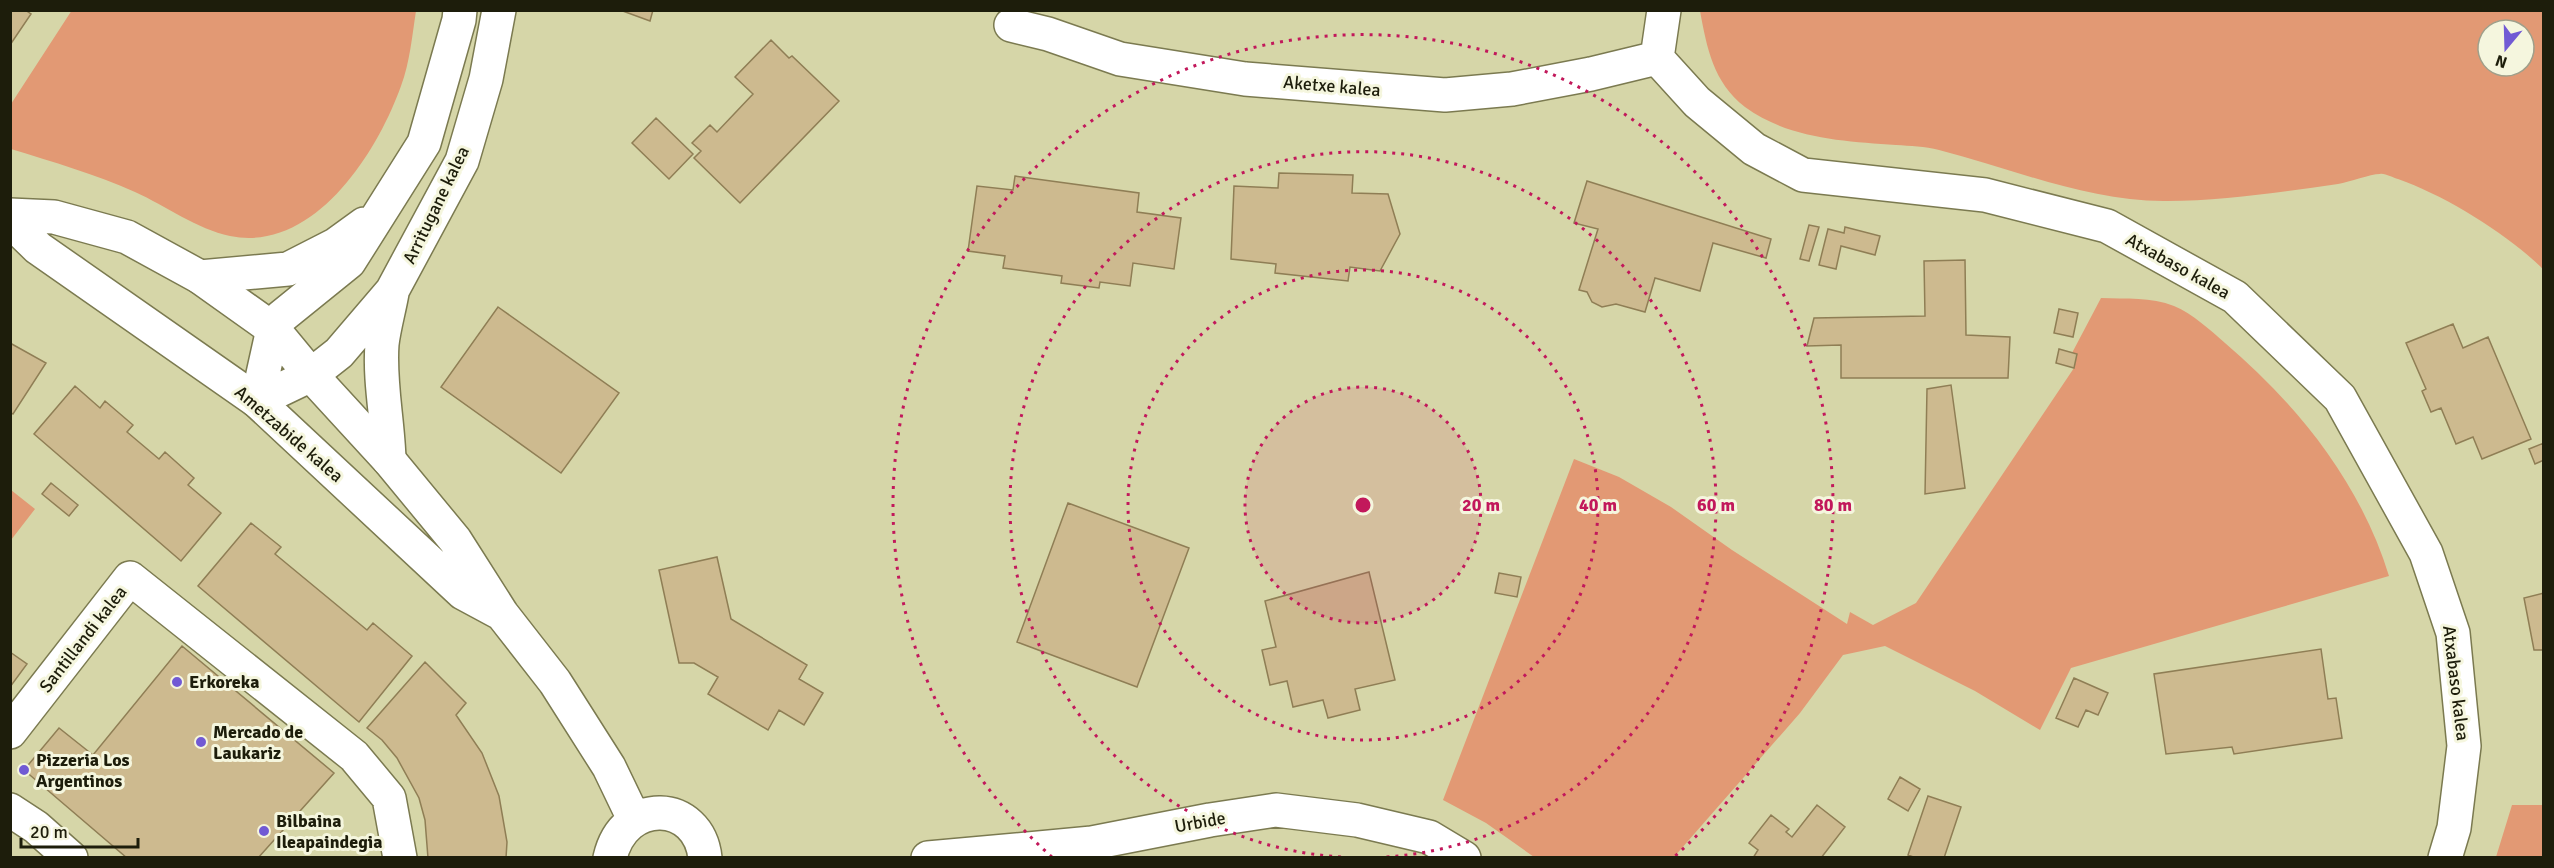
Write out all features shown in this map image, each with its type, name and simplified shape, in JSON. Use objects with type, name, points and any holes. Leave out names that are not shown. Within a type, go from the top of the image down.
[{"type":"street","points":[[257,401],[273,329],[281,317],[349,262],[377,214],[424,143],[460,10]]},
{"type":"street","name":"Arritugane kalea","points":[[392,291],[462,161],[486,79],[499,10]]},
{"type":"street","points":[[1657,58],[1664,10]]},
{"type":"street","name":"Aketxe kalea","points":[[1011,25],[1048,34],[1120,59],[1222,76],[1445,95],[1512,89],[1591,74],[1657,58]]},
{"type":"street","name":"Atxabaso kalea","points":[[1657,58],[1697,102],[1755,148],[1803,175],[1985,195],[2107,226],[2235,297],[2340,399],[2426,553],[2453,633],[2464,746],[2454,828],[2445,858]]},
{"type":"street","points":[[10,214],[54,217],[127,237],[200,277],[273,329]]},
{"type":"street","points":[[200,277],[288,269],[334,245],[377,214]]},
{"type":"street","name":"Ametzabide kalea","points":[[10,221],[38,248],[257,401],[463,593],[502,614]]},
{"type":"street","points":[[257,401],[311,375],[339,353],[392,291]]},
{"type":"street","points":[[389,460],[388,426],[382,382],[382,343],[392,291]]},
{"type":"street","name":"Ametzabide kalea","points":[[273,329],[311,375],[389,460],[455,540],[502,614],[555,682],[609,766],[634,819]]},
{"type":"street","name":"Santillandi kalea","points":[[10,732],[130,578],[354,756],[389,798],[400,858]]},
{"type":"street","points":[[10,810],[36,827],[71,858]]},
{"type":"street","name":"Urbide","points":[[928,858],[1092,843],[1210,820],[1276,810],[1357,820],[1429,837],[1464,858]]},
{"type":"street","points":[[610,858],[613,843],[622,829],[634,819],[647,814],[662,813],[675,816],[698,834],[704,848],[705,858]]},
{"type":"shaded area","points":[[72,10],[416,11],[409,58],[401,86],[376,140],[358,167],[338,192],[315,214],[289,229],[260,237],[230,236],[218,233],[120,186],[11,149],[11,104]]},
{"type":"shaded area","points":[[1700,11],[2543,11],[2543,269],[2494,229],[2455,205],[2416,186],[2384,174],[2338,184],[2252,196],[2188,201],[2138,200],[2052,183],[1934,149],[1837,140],[1798,132],[1762,118],[1734,97],[1725,87],[1709,51]]},
{"type":"shaded area","points":[[2101,298],[2147,300],[2174,306],[2201,323],[2252,367],[2302,420],[2344,478],[2362,509],[2389,576],[2071,668],[2040,730],[1975,691],[1885,646],[1843,655],[1800,713],[1674,857],[1534,857],[1486,823],[1443,800],[1574,459],[1619,477],[1671,507],[1732,550],[1847,624],[1850,612],[1873,625],[1916,603],[2074,368],[2077,354],[2072,353]]},
{"type":"shaded area","points":[[11,490],[35,509],[10,540]]},
{"type":"shaded area","points":[[2512,805],[2543,805],[2543,857],[2496,857]]},
{"type":"building","points":[[10,10],[25,10],[31,14],[10,45]]},
{"type":"building","points":[[620,10],[653,10],[650,21]]},
{"type":"building","points":[[771,40],[789,58],[792,56],[839,101],[740,203],[694,158],[701,151],[692,143],[710,125],[717,132],[753,94],[735,77]]},
{"type":"building","points":[[656,118],[693,154],[669,179],[632,143]]},
{"type":"building","points":[[1279,173],[1353,175],[1352,193],[1388,194],[1400,234],[1380,271],[1350,267],[1348,281],[1275,273],[1276,264],[1231,259],[1234,186],[1278,188]]},
{"type":"building","points":[[1015,176],[1139,193],[1137,212],[1181,218],[1174,269],[1133,263],[1130,286],[1100,282],[1099,288],[1061,283],[1062,276],[1003,268],[1005,256],[968,251],[977,186],[1013,190]]},
{"type":"building","points":[[1587,181],[1771,239],[1766,258],[1713,243],[1700,291],[1655,278],[1645,312],[1616,304],[1602,307],[1592,302],[1587,292],[1579,290],[1598,229],[1574,223]]},
{"type":"building","points":[[1809,225],[1819,227],[1809,261],[1800,259]]},
{"type":"building","points":[[1845,227],[1880,236],[1875,255],[1841,246],[1836,269],[1819,265],[1828,229],[1844,233]]},
{"type":"building","points":[[1965,260],[1966,335],[2010,337],[2008,378],[1841,378],[1841,345],[1807,346],[1814,318],[1925,316],[1924,261]]},
{"type":"building","points":[[498,307],[619,393],[561,473],[441,387]]},
{"type":"building","points":[[2059,309],[2078,313],[2073,337],[2054,333]]},
{"type":"building","points":[[2453,324],[2463,348],[2488,337],[2531,439],[2482,459],[2473,437],[2456,444],[2441,408],[2431,412],[2422,391],[2426,389],[2406,343]]},
{"type":"building","points":[[10,343],[46,363],[13,414],[10,412]]},
{"type":"building","points":[[2059,349],[2077,354],[2074,368],[2056,363]]},
{"type":"building","points":[[1951,385],[1965,488],[1925,494],[1927,389]]},
{"type":"building","points":[[75,386],[100,408],[105,401],[133,425],[127,432],[159,459],[165,452],[194,478],[188,485],[221,513],[181,561],[34,434]]},
{"type":"building","points":[[2544,443],[2544,460],[2535,464],[2529,449]]},
{"type":"building","points":[[51,483],[78,505],[69,516],[42,494]]},
{"type":"building","points":[[1068,503],[1189,548],[1137,687],[1017,642]]},
{"type":"building","points":[[251,523],[281,547],[275,554],[367,630],[373,623],[412,656],[359,722],[198,586]]},
{"type":"building","points":[[717,557],[731,619],[807,665],[799,679],[823,693],[804,725],[779,710],[768,730],[708,694],[718,677],[694,663],[679,663],[659,570]]},
{"type":"building","points":[[1369,572],[1395,680],[1355,689],[1360,710],[1328,718],[1323,700],[1293,707],[1287,681],[1270,685],[1262,650],[1276,647],[1265,601]]},
{"type":"building","points":[[1499,573],[1521,577],[1517,597],[1495,593]]},
{"type":"building","points":[[2544,593],[2544,650],[2534,650],[2524,598]]},
{"type":"building","name":"Mercado de Laukariz","points":[[182,646],[334,773],[258,858],[127,858],[24,770],[59,728],[93,755]]},
{"type":"building","points":[[2321,649],[2328,699],[2336,698],[2342,738],[2234,754],[2232,747],[2166,754],[2154,674]]},
{"type":"building","points":[[10,652],[27,664],[10,687]]},
{"type":"building","points":[[425,662],[466,703],[456,715],[482,753],[499,796],[507,842],[506,858],[428,858],[425,820],[419,798],[397,758],[382,740],[367,728]]},
{"type":"building","points":[[2074,678],[2108,693],[2098,715],[2086,710],[2078,727],[2056,718]]},
{"type":"building","points":[[1900,777],[1920,789],[1908,811],[1888,799]]},
{"type":"building","points":[[1928,796],[1961,807],[1944,858],[1916,858],[1908,855]]},
{"type":"building","points":[[1817,805],[1845,827],[1821,858],[1753,858],[1758,850],[1749,843],[1771,815],[1789,829],[1786,832],[1792,837]]},
{"type":"place","name":"Erkoreka","points":[[177,682]]},
{"type":"place","name":"Mercado de Laukariz","points":[[201,742]]},
{"type":"place","name":"Pizzeria Los Argentinos","points":[[24,770]]},
{"type":"place","name":"Bilbaina Ileapaindegia","points":[[264,831]]}]
